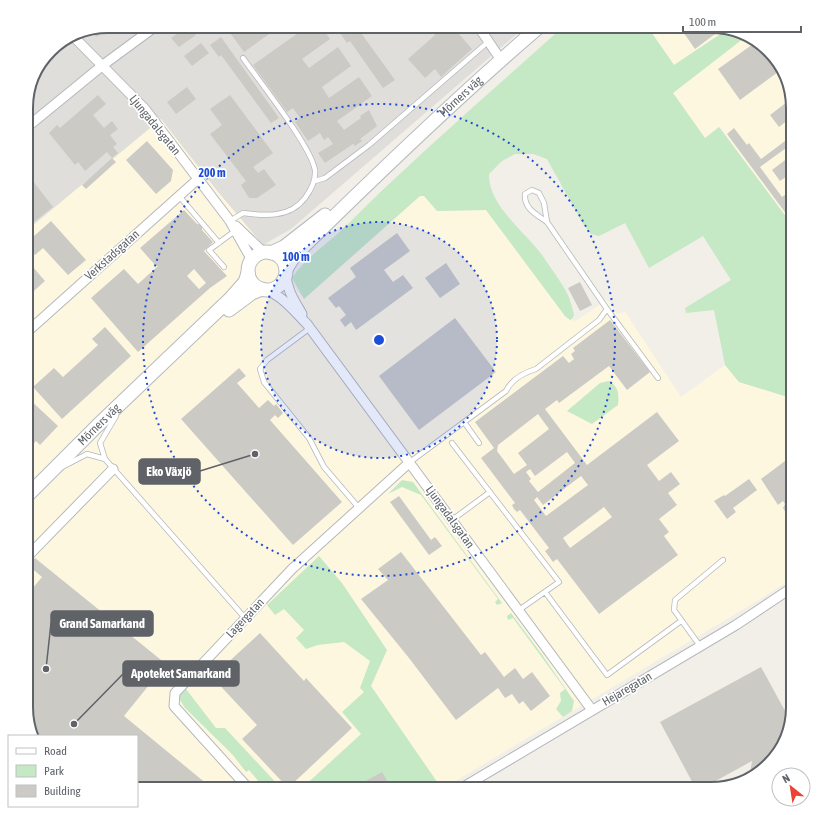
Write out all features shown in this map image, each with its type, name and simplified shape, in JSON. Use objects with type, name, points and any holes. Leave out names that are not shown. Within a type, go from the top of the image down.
[{"type":"main road","name":"Mörners väg","points":[[286,271],[294,256],[383,167],[532,33]]},
{"type":"main road","name":"Mörners väg","points":[[270,253],[284,247],[296,238],[383,167]]},
{"type":"main road","points":[[262,253],[270,253],[281,258],[286,271],[283,281],[279,286],[264,290],[253,284],[249,268],[255,257],[262,253]]},
{"type":"main road","name":"Mörners väg","points":[[33,489],[230,299],[245,282],[249,268]]},
{"type":"main road","name":"Mörners väg","points":[[173,355],[245,297],[264,290]]},
{"type":"street","points":[[33,122],[104,65],[147,33]]},
{"type":"street","points":[[483,33],[501,60]]},
{"type":"street","name":"Ljungadalsgatan","points":[[77,40],[104,65],[145,109],[198,178],[230,221],[249,255],[249,268]]},
{"type":"street","name":"Verkstadsgatan","points":[[33,327],[198,178]]},
{"type":"street","name":"Ljungadalsgatan","points":[[230,221],[260,249],[270,253]]},
{"type":"street","name":"Ljungadalsgatan","points":[[286,271],[286,282],[289,291],[309,326],[592,710]]},
{"type":"street","name":"Ljungadalsgatan","points":[[264,290],[274,293],[281,298],[309,326]]},
{"type":"street","name":"Lagergatan","points":[[243,782],[174,706],[175,693],[292,569],[410,462]]},
{"type":"street","points":[[33,551],[113,469]]},
{"type":"street","name":"Hejaregatan","points":[[472,782],[700,646],[786,592]]},
{"type":"lane","points":[[315,181],[325,178],[370,144],[489,42]]},
{"type":"lane","points":[[230,221],[243,213],[262,216],[276,215],[289,211],[302,202],[310,192],[315,181],[315,170],[305,147],[242,58]]},
{"type":"lane","points":[[548,222],[544,203],[539,193],[532,190],[525,194],[524,202],[531,211],[548,222],[658,378]]},
{"type":"lane","points":[[179,196],[219,243]]},
{"type":"lane","points":[[224,267],[210,250],[235,231]]},
{"type":"lane","points":[[410,462],[506,391],[510,384],[525,372],[536,369],[593,325],[608,309]]},
{"type":"lane","points":[[309,326],[267,360],[260,369],[264,382],[309,438],[324,467],[359,508]]},
{"type":"lane","points":[[131,394],[110,424],[100,442],[105,459],[245,618]]},
{"type":"lane","points":[[464,422],[480,443]]},
{"type":"lane","points":[[452,443],[559,582],[519,610]]},
{"type":"lane","points":[[33,490],[60,468],[87,454],[105,459]]},
{"type":"lane","points":[[452,520],[490,492]]},
{"type":"lane","points":[[700,646],[674,610],[675,600],[723,560]]},
{"type":"lane","points":[[545,592],[608,675],[681,621]]},
{"type":"shaded area","points":[[103,33],[518,33],[291,229],[263,245],[218,192],[161,119],[33,225],[34,93],[48,62],[66,46],[84,37]]},
{"type":"shaded area","points":[[652,33],[721,34],[674,65]]},
{"type":"shaded area","points":[[742,40],[757,48],[771,62],[776,70],[785,93],[786,217],[720,127],[705,138],[673,93]]},
{"type":"shaded area","points":[[161,118],[263,245],[304,299],[420,196],[424,196],[437,211],[486,210],[565,316],[570,320],[572,319],[574,322],[607,300],[617,314],[625,312],[681,397],[725,365],[739,382],[786,396],[786,583],[454,782],[138,782],[138,735],[39,735],[34,722],[33,712],[33,225]]},
{"type":"green space","points":[[556,33],[652,33],[674,65],[721,34],[742,40],[673,93],[705,138],[719,127],[786,217],[786,396],[739,382],[725,365],[714,310],[686,313],[685,308],[731,280],[703,236],[649,268],[625,223],[599,236],[591,234],[583,224],[547,159],[533,154],[515,154],[502,161],[489,174],[490,185],[494,196],[501,207],[535,246],[563,286],[572,306],[574,315],[572,319],[570,320],[565,316],[486,210],[437,211],[424,196],[420,196],[304,299],[292,278],[297,271],[427,149]]},
{"type":"green space","points":[[609,381],[617,388],[618,405],[592,424],[567,411],[600,383]]},
{"type":"green space","points":[[402,480],[413,482],[502,603],[497,605],[495,602],[498,599],[421,495],[402,487],[388,494]]},
{"type":"green space","points":[[319,556],[342,583],[387,650],[371,686],[437,782],[309,782],[361,734],[342,712],[364,692],[360,688],[370,661],[344,642],[318,645],[306,649],[296,638],[304,630],[284,609],[275,615],[267,605]]},
{"type":"green space","points":[[511,613],[574,701],[572,711],[563,717],[556,709],[561,701],[560,693],[565,689],[513,618],[508,620],[507,616]]},
{"type":"green space","points":[[186,689],[216,728],[225,728],[275,782],[259,782],[249,770],[246,772],[232,754],[185,708],[178,697]]},
{"type":"building","points":[[102,33],[96,37],[94,34]]},
{"type":"building","points":[[178,33],[194,33],[196,35],[179,47],[171,38]]},
{"type":"building","points":[[230,33],[271,33],[244,52]]},
{"type":"building","points":[[298,33],[326,33],[330,39],[302,59],[309,68],[338,47],[351,66],[322,87],[329,98],[359,77],[372,96],[337,121],[344,130],[361,118],[360,116],[369,110],[377,126],[360,139],[362,141],[355,146],[353,144],[325,163],[318,153],[333,144],[328,137],[324,140],[320,133],[308,141],[295,122],[300,118],[293,108],[287,112],[253,65]]},
{"type":"building","points":[[340,33],[361,33],[395,80],[383,88],[350,41],[347,43]]},
{"type":"building","points":[[433,33],[458,33],[472,49],[441,77],[435,69],[425,78],[408,59],[435,35]]},
{"type":"building","points":[[684,33],[716,33],[695,49]]},
{"type":"building","points":[[221,37],[279,118],[271,123],[221,55],[219,57],[210,45]]},
{"type":"building","points":[[201,43],[209,53],[192,66],[184,56]]},
{"type":"building","points":[[752,45],[757,48],[770,61],[777,73],[740,100],[718,69]]},
{"type":"building","points":[[187,87],[196,99],[176,114],[167,102]]},
{"type":"building","points":[[98,95],[106,104],[93,115],[104,128],[112,121],[118,129],[110,135],[117,144],[113,147],[118,153],[112,158],[107,152],[85,171],[78,162],[75,165],[49,133],[57,125],[60,128]]},
{"type":"building","points":[[230,95],[273,153],[253,167],[258,173],[264,169],[276,185],[257,198],[249,198],[241,185],[246,181],[210,134],[222,125],[210,109]]},
{"type":"building","points":[[786,103],[786,122],[779,127],[770,115]]},
{"type":"building","points":[[734,128],[747,145],[749,143],[761,159],[786,140],[786,148],[760,167],[782,197],[786,194],[786,214],[727,134]]},
{"type":"building","points":[[147,141],[173,170],[171,181],[156,194],[126,160]]},
{"type":"building","points":[[112,158],[116,162],[86,189],[82,185]]},
{"type":"building","points":[[786,159],[786,177],[780,181],[772,170]]},
{"type":"building","points":[[33,181],[53,207],[34,222],[33,221]]},
{"type":"building","points":[[184,210],[197,224],[202,225],[202,230],[213,242],[204,251],[227,276],[210,288],[138,352],[91,298],[124,269],[138,284],[158,266],[156,266],[140,248]],"holes":[[[194,269],[206,283],[199,289],[187,276]]]},
{"type":"building","points":[[51,221],[86,260],[68,275],[43,248],[35,255],[33,253],[33,237]]},
{"type":"building","points":[[397,233],[410,251],[384,270],[393,282],[403,275],[413,288],[356,330],[351,322],[345,327],[340,320],[346,315],[339,306],[336,308],[328,298],[356,277],[350,268]]},
{"type":"building","points":[[446,263],[460,284],[440,298],[425,278]]},
{"type":"building","points":[[33,267],[45,281],[33,292]]},
{"type":"building","points":[[580,282],[592,305],[580,311],[568,288]]},
{"type":"building","points":[[455,318],[496,372],[419,430],[379,376]]},
{"type":"building","points":[[610,320],[650,372],[627,390],[609,366],[559,403],[557,400],[545,409],[587,465],[657,412],[679,441],[647,465],[659,481],[671,472],[680,484],[668,493],[677,505],[659,519],[669,532],[664,536],[678,555],[599,614],[557,559],[553,562],[545,551],[549,548],[520,510],[517,512],[514,509],[512,505],[515,503],[481,458],[494,448],[475,422],[563,356],[569,363],[574,359],[571,354],[575,351],[573,348]],"holes":[[[538,414],[549,429],[518,453],[527,465],[514,474],[497,451],[498,445]],[[567,452],[575,463],[538,492],[529,481],[531,479],[526,472],[530,469],[535,476]],[[581,476],[588,485],[546,516],[534,500],[537,497],[543,505]],[[604,507],[612,517],[570,548],[563,538]]]},
{"type":"building","points":[[105,327],[131,356],[62,419],[33,387],[54,368],[63,377],[98,345],[92,339]]},
{"type":"building","points":[[239,368],[246,376],[237,383],[259,408],[268,400],[274,406],[276,404],[283,413],[278,418],[275,415],[270,420],[342,502],[293,545],[181,419]]},
{"type":"building","points":[[33,403],[58,426],[40,445],[36,441],[33,444]]},
{"type":"building","points":[[786,460],[786,513],[783,508],[785,504],[783,501],[778,505],[761,479]]},
{"type":"building","points":[[749,479],[757,490],[733,508],[736,512],[727,519],[714,501],[724,495],[725,496]]},
{"type":"building","points":[[399,496],[431,540],[435,537],[442,546],[429,555],[390,502]]},
{"type":"building","points":[[401,552],[481,655],[485,652],[504,677],[515,668],[523,679],[532,672],[550,696],[531,711],[523,701],[519,704],[512,694],[505,698],[498,688],[456,720],[409,658],[361,599],[388,580],[378,569]]},
{"type":"building","points":[[35,558],[166,664],[124,716],[204,782],[138,782],[138,735],[39,735],[34,722],[33,712],[33,588],[42,577],[33,569],[33,560]]},
{"type":"building","points":[[260,633],[304,681],[306,678],[352,728],[294,782],[282,782],[242,739],[257,725],[212,677]]},
{"type":"building","points":[[761,667],[786,712],[785,722],[776,745],[771,753],[757,767],[750,771],[752,761],[714,782],[711,782],[692,782],[660,722]]},
{"type":"building","points":[[382,772],[388,782],[364,782]]},
{"type":"place","name":"Eko Växjö","points":[[255,454]]},
{"type":"place","name":"Grand Samarkand","points":[[46,669]]},
{"type":"place","name":"Apoteket Samarkand","points":[[74,724]]}]
